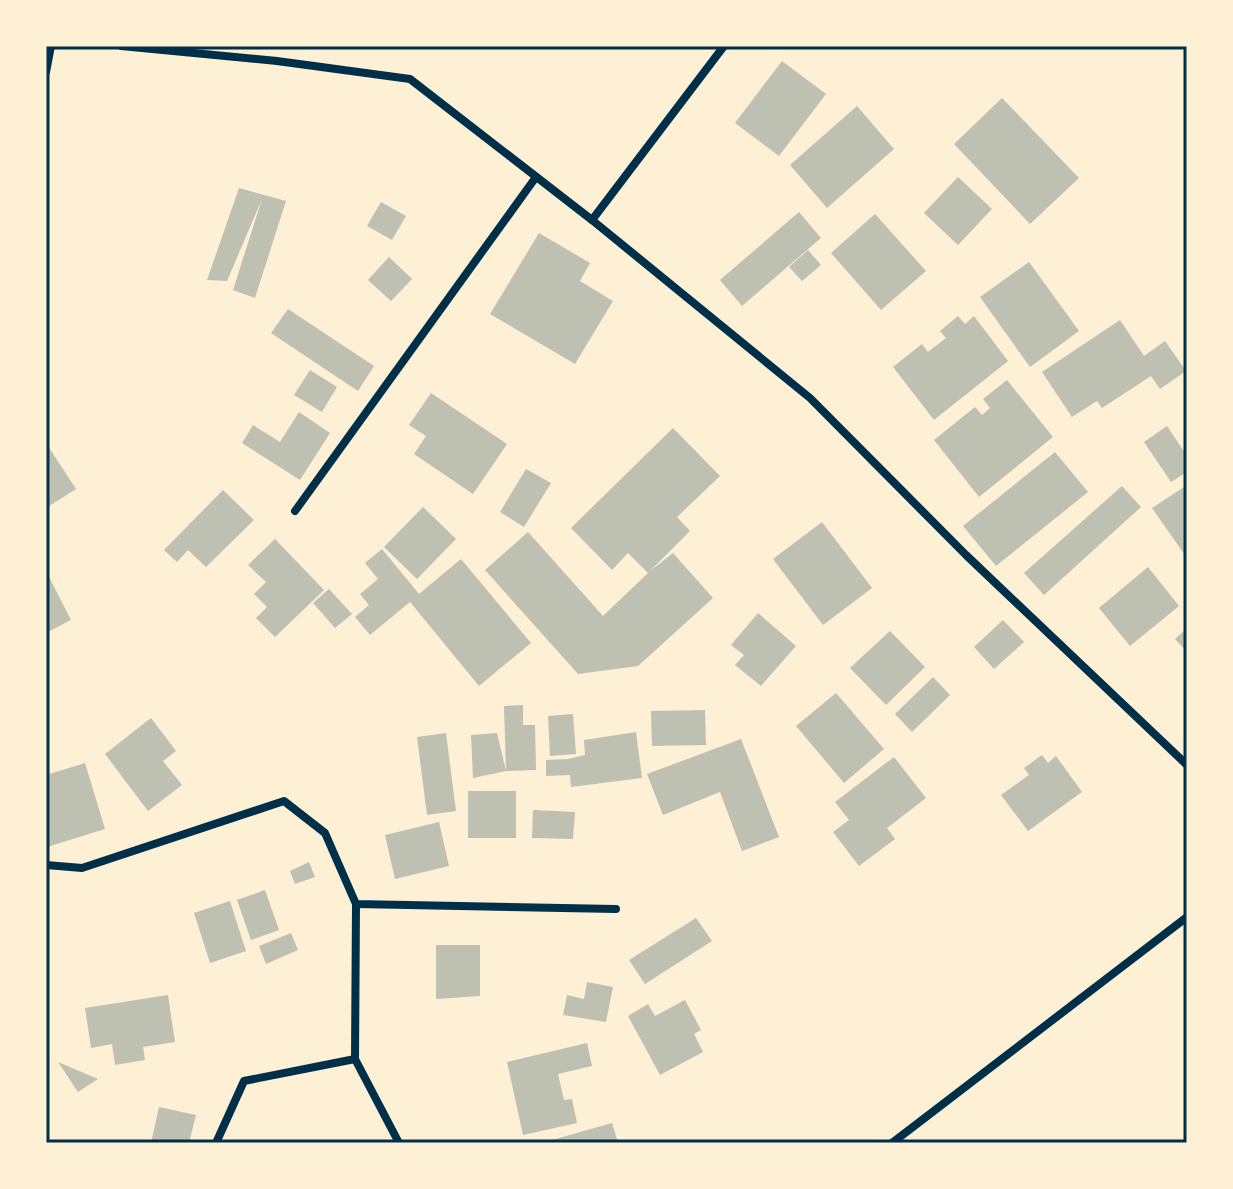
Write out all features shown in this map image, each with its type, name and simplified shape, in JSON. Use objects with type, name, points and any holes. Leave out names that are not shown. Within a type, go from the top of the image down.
[{"type":"street","points":[[46,72],[51,46]]},
{"type":"street","points":[[121,46],[410,79],[592,220],[810,398],[966,555],[1187,765]]},
{"type":"street","points":[[231,46],[232,57]]},
{"type":"street","points":[[592,220],[724,46]]},
{"type":"street","points":[[295,511],[536,177]]},
{"type":"street","points":[[46,865],[82,868],[284,801],[325,833],[356,904],[355,1059],[399,1143]]},
{"type":"street","points":[[356,904],[616,909]]},
{"type":"street","points":[[892,1143],[1187,917]]},
{"type":"street","points":[[216,1143],[244,1081],[355,1059]]},
{"type":"building","points":[[782,61],[826,94],[779,156],[735,123]]},
{"type":"building","points":[[1002,98],[1079,178],[1030,224],[954,144]]},
{"type":"building","points":[[857,106],[894,149],[827,208],[790,165]]},
{"type":"building","points":[[958,177],[992,209],[958,245],[924,213]]},
{"type":"building","points":[[239,188],[286,201],[255,298],[233,290],[262,199],[227,281],[207,280]]},
{"type":"building","points":[[381,202],[406,216],[392,240],[367,226]]},
{"type":"building","points":[[799,212],[821,238],[742,306],[720,280]]},
{"type":"building","points":[[875,214],[926,271],[881,310],[831,253]]},
{"type":"building","points":[[539,233],[590,263],[580,281],[613,301],[575,364],[490,314]]},
{"type":"building","points":[[808,250],[821,265],[802,281],[789,267]]},
{"type":"building","points":[[389,257],[412,279],[391,301],[368,280]]},
{"type":"building","points":[[1029,262],[1079,331],[1030,367],[980,297]]},
{"type":"building","points":[[288,309],[374,366],[358,391],[271,333]]},
{"type":"building","points":[[958,316],[965,324],[974,316],[1008,361],[934,420],[893,367],[922,344],[928,352],[946,338],[940,331]]},
{"type":"building","points":[[1120,320],[1144,356],[1165,341],[1186,371],[1160,389],[1151,376],[1102,408],[1097,401],[1072,417],[1042,372]]},
{"type":"building","points":[[310,370],[337,387],[322,412],[294,395]]},
{"type":"building","points":[[1007,380],[1053,437],[979,497],[934,440],[975,407],[982,415],[990,408],[983,399]]},
{"type":"building","points":[[431,393],[507,444],[473,494],[414,454],[426,436],[409,425]]},
{"type":"building","points":[[299,412],[330,433],[300,480],[242,443],[253,425],[280,442]]},
{"type":"building","points":[[1167,426],[1187,456],[1187,472],[1171,482],[1144,442]]},
{"type":"building","points":[[673,428],[720,476],[677,517],[690,531],[650,571],[673,553],[713,598],[638,666],[578,674],[485,570],[528,532],[603,616],[648,573],[628,553],[612,570],[571,528]]},
{"type":"building","points":[[46,443],[76,489],[46,508]]},
{"type":"building","points":[[1055,452],[1088,492],[996,566],[963,526]]},
{"type":"building","points":[[526,469],[551,483],[524,527],[500,512]]},
{"type":"building","points":[[1187,485],[1187,558],[1152,508]]},
{"type":"building","points":[[1122,486],[1141,507],[1044,595],[1024,573]]},
{"type":"building","points":[[223,490],[254,520],[206,567],[188,550],[177,562],[164,550]]},
{"type":"building","points":[[423,507],[456,539],[417,579],[384,547]]},
{"type":"building","points":[[822,522],[872,588],[823,625],[773,559]]},
{"type":"building","points":[[275,539],[324,590],[275,637],[256,618],[267,607],[254,594],[266,582],[248,565]]},
{"type":"building","points":[[382,549],[419,594],[461,559],[531,643],[479,686],[410,602],[370,635],[355,617],[369,605],[360,594],[378,579],[365,563]]},
{"type":"building","points":[[1148,567],[1179,606],[1130,646],[1099,608]]},
{"type":"building","points":[[46,571],[71,620],[46,633]]},
{"type":"building","points":[[329,589],[352,614],[335,628],[313,603]]},
{"type":"building","points":[[758,613],[796,646],[761,686],[735,665],[744,655],[731,645]]},
{"type":"building","points":[[1003,620],[1024,642],[994,669],[974,647]]},
{"type":"building","points":[[1187,628],[1187,652],[1175,639]]},
{"type":"building","points":[[890,631],[925,667],[886,705],[850,668]]},
{"type":"building","points":[[933,677],[950,695],[912,732],[895,714]]},
{"type":"building","points":[[836,693],[884,749],[844,783],[796,726]]},
{"type":"building","points":[[523,705],[523,725],[535,725],[536,770],[506,771],[504,706]]},
{"type":"building","points":[[705,710],[706,745],[652,746],[651,711]]},
{"type":"building","points":[[573,714],[576,754],[550,756],[548,716]]},
{"type":"building","points":[[151,718],[176,751],[163,761],[182,785],[148,811],[105,754]]},
{"type":"building","points":[[636,732],[642,778],[571,787],[570,775],[546,776],[546,760],[585,755],[584,740]]},
{"type":"building","points":[[446,733],[456,811],[427,815],[417,737]]},
{"type":"building","points":[[497,733],[506,771],[473,778],[471,735]]},
{"type":"building","points":[[741,739],[779,837],[742,851],[720,792],[663,815],[647,774]]},
{"type":"building","points":[[1042,755],[1048,763],[1056,756],[1082,792],[1028,831],[1001,795],[1029,775],[1024,768]]},
{"type":"building","points":[[894,757],[926,798],[887,828],[895,839],[859,866],[833,832],[849,820],[835,802]]},
{"type":"building","points":[[85,763],[105,829],[47,847],[46,775]]},
{"type":"building","points":[[468,791],[516,791],[516,838],[468,838]]},
{"type":"building","points":[[533,810],[575,812],[573,839],[532,838]]},
{"type":"building","points":[[439,822],[449,866],[395,879],[385,835]]},
{"type":"building","points":[[309,862],[315,877],[295,884],[290,871]]},
{"type":"building","points":[[265,890],[279,930],[251,940],[237,900]]},
{"type":"building","points":[[230,901],[246,951],[210,963],[194,913]]},
{"type":"building","points":[[696,918],[712,941],[645,984],[629,960]]},
{"type":"building","points":[[291,933],[298,950],[266,964],[259,946]]},
{"type":"building","points":[[436,945],[480,945],[480,996],[436,999]]},
{"type":"building","points":[[587,982],[613,987],[606,1022],[563,1015],[567,995],[584,999]]},
{"type":"building","points":[[168,995],[175,1042],[143,1047],[145,1060],[115,1065],[112,1044],[91,1048],[85,1008]]},
{"type":"building","points":[[685,1000],[701,1030],[694,1034],[703,1052],[660,1075],[628,1016],[648,1004],[655,1016]]},
{"type":"building","points":[[587,1043],[592,1066],[558,1074],[564,1100],[572,1099],[577,1123],[523,1135],[507,1062]]},
{"type":"building","points":[[58,1062],[98,1079],[78,1092]]},
{"type":"building","points":[[159,1107],[196,1115],[189,1143],[151,1143]]},
{"type":"building","points":[[612,1123],[618,1143],[545,1143],[545,1142]]}]
